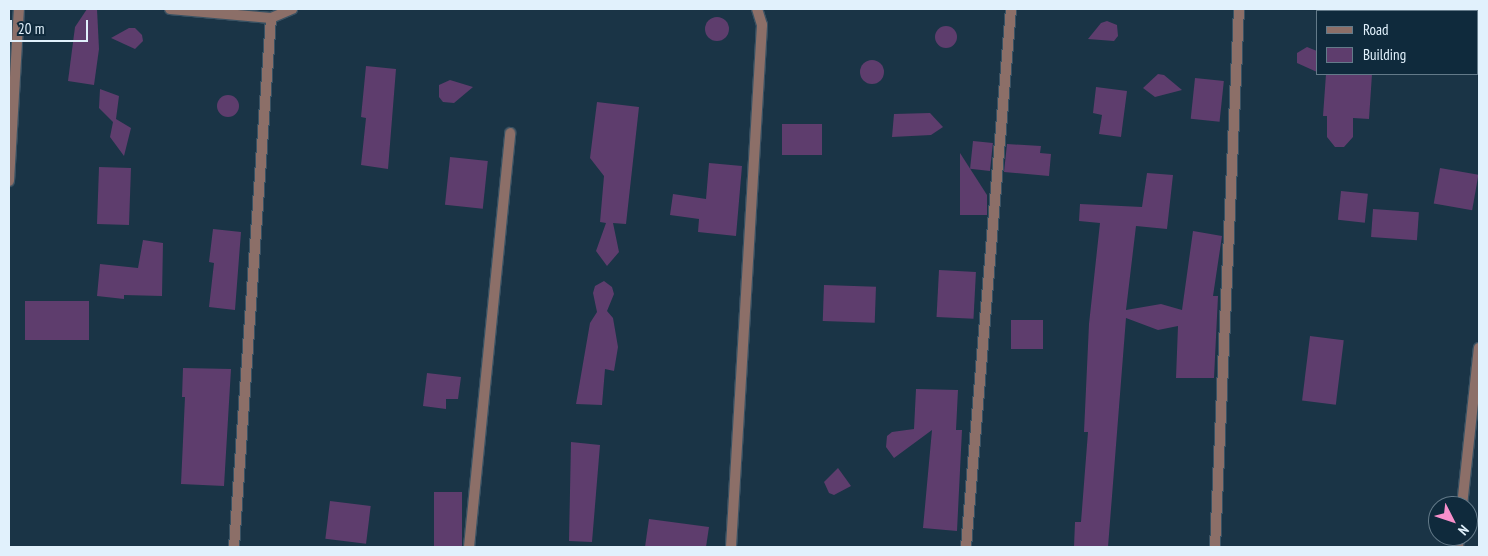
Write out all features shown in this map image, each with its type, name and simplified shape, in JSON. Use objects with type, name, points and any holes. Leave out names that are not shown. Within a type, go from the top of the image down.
[{"type":"street","points":[[9,181],[20,9]]},
{"type":"street","points":[[170,9],[271,18],[292,9]]},
{"type":"street","points":[[731,547],[762,25],[758,9]]},
{"type":"street","points":[[966,547],[1011,9]]},
{"type":"street","points":[[1215,547],[1240,9]]},
{"type":"street","points":[[234,547],[271,18]]},
{"type":"street","points":[[469,547],[510,133]]},
{"type":"street","points":[[1463,496],[1479,348]]},
{"type":"building","points":[[87,9],[97,9],[99,49],[94,85],[68,81],[75,27]]},
{"type":"building","points":[[717,17],[726,20],[729,29],[726,38],[717,41],[708,38],[705,29],[708,20]]},
{"type":"building","points":[[1107,21],[1117,25],[1118,36],[1114,41],[1088,39],[1101,23]]},
{"type":"building","points":[[946,26],[954,29],[957,37],[954,45],[946,48],[938,45],[935,37],[938,29]]},
{"type":"building","points":[[129,28],[135,28],[142,35],[143,41],[135,49],[111,38]]},
{"type":"building","points":[[1307,47],[1316,51],[1316,72],[1297,63],[1297,53]]},
{"type":"building","points":[[872,60],[880,64],[884,72],[880,80],[872,84],[864,80],[860,72],[864,64]]},
{"type":"building","points":[[366,66],[396,69],[388,169],[361,165],[366,118],[361,117]]},
{"type":"building","points":[[1158,74],[1164,75],[1182,90],[1155,97],[1143,88]]},
{"type":"building","points":[[1326,75],[1372,75],[1369,119],[1353,118],[1353,137],[1344,147],[1335,147],[1327,137],[1327,116],[1323,116]]},
{"type":"building","points":[[1195,78],[1224,81],[1220,122],[1191,119]]},
{"type":"building","points":[[450,80],[473,87],[454,103],[443,102],[439,97],[439,85]]},
{"type":"building","points":[[1096,87],[1127,91],[1121,137],[1099,134],[1102,115],[1093,113]]},
{"type":"building","points":[[100,89],[119,96],[116,119],[131,128],[124,156],[110,137],[113,122],[99,108]]},
{"type":"building","points":[[228,95],[236,98],[239,106],[236,114],[228,117],[220,114],[217,106],[220,98]]},
{"type":"building","points":[[597,102],[639,107],[626,224],[613,223],[619,252],[607,266],[596,251],[606,223],[600,222],[604,176],[590,158]]},
{"type":"building","points":[[930,113],[943,127],[931,135],[892,137],[894,114]]},
{"type":"building","points":[[782,124],[822,124],[822,155],[782,155]]},
{"type":"building","points":[[973,141],[993,143],[990,171],[970,169]]},
{"type":"building","points":[[1007,144],[1041,146],[1040,153],[1051,154],[1049,176],[1004,172]]},
{"type":"building","points":[[960,153],[987,195],[987,215],[960,215]]},
{"type":"building","points":[[450,157],[488,161],[483,209],[445,205]]},
{"type":"building","points":[[709,163],[742,166],[736,236],[698,232],[699,219],[670,215],[673,194],[706,199]]},
{"type":"building","points":[[99,167],[131,168],[129,225],[97,224]]},
{"type":"building","points":[[1440,168],[1478,175],[1472,210],[1434,203]]},
{"type":"building","points":[[1147,173],[1173,175],[1167,229],[1136,226],[1126,310],[1161,304],[1182,310],[1193,231],[1222,236],[1213,296],[1218,296],[1214,378],[1176,378],[1178,326],[1158,330],[1126,318],[1108,547],[1074,547],[1075,522],[1081,522],[1088,432],[1084,432],[1089,324],[1100,223],[1079,221],[1080,204],[1142,207]]},
{"type":"building","points":[[1341,191],[1368,194],[1365,223],[1338,220]]},
{"type":"building","points":[[1373,209],[1419,212],[1417,240],[1371,237]]},
{"type":"building","points":[[213,229],[241,232],[235,310],[209,307],[214,263],[209,262]]},
{"type":"building","points":[[143,240],[163,243],[162,296],[124,295],[124,299],[97,296],[100,264],[138,268]]},
{"type":"building","points":[[939,270],[976,272],[973,319],[937,317]]},
{"type":"building","points":[[604,281],[612,287],[614,294],[607,311],[613,318],[618,347],[614,371],[605,369],[602,405],[576,404],[590,323],[597,312],[593,293],[595,286]]},
{"type":"building","points":[[824,285],[876,287],[875,323],[823,321]]},
{"type":"building","points":[[25,301],[89,301],[89,340],[25,340]]},
{"type":"building","points":[[1011,320],[1043,320],[1043,349],[1011,349]]},
{"type":"building","points":[[1310,336],[1344,340],[1336,405],[1302,401]]},
{"type":"building","points":[[183,368],[231,369],[224,486],[181,484],[185,397],[182,397]]},
{"type":"building","points":[[427,373],[461,377],[458,399],[446,399],[446,409],[423,406]]},
{"type":"building","points":[[916,389],[958,390],[956,430],[962,430],[957,531],[923,528],[932,430],[894,458],[886,447],[887,436],[892,432],[914,429]]},
{"type":"building","points":[[571,442],[600,445],[592,542],[569,541]]},
{"type":"building","points":[[838,468],[851,486],[834,495],[829,493],[824,482]]},
{"type":"building","points":[[434,492],[462,492],[462,547],[434,547]]},
{"type":"building","points":[[330,501],[371,506],[366,544],[325,539]]},
{"type":"building","points":[[649,519],[709,527],[706,547],[645,547]]}]
